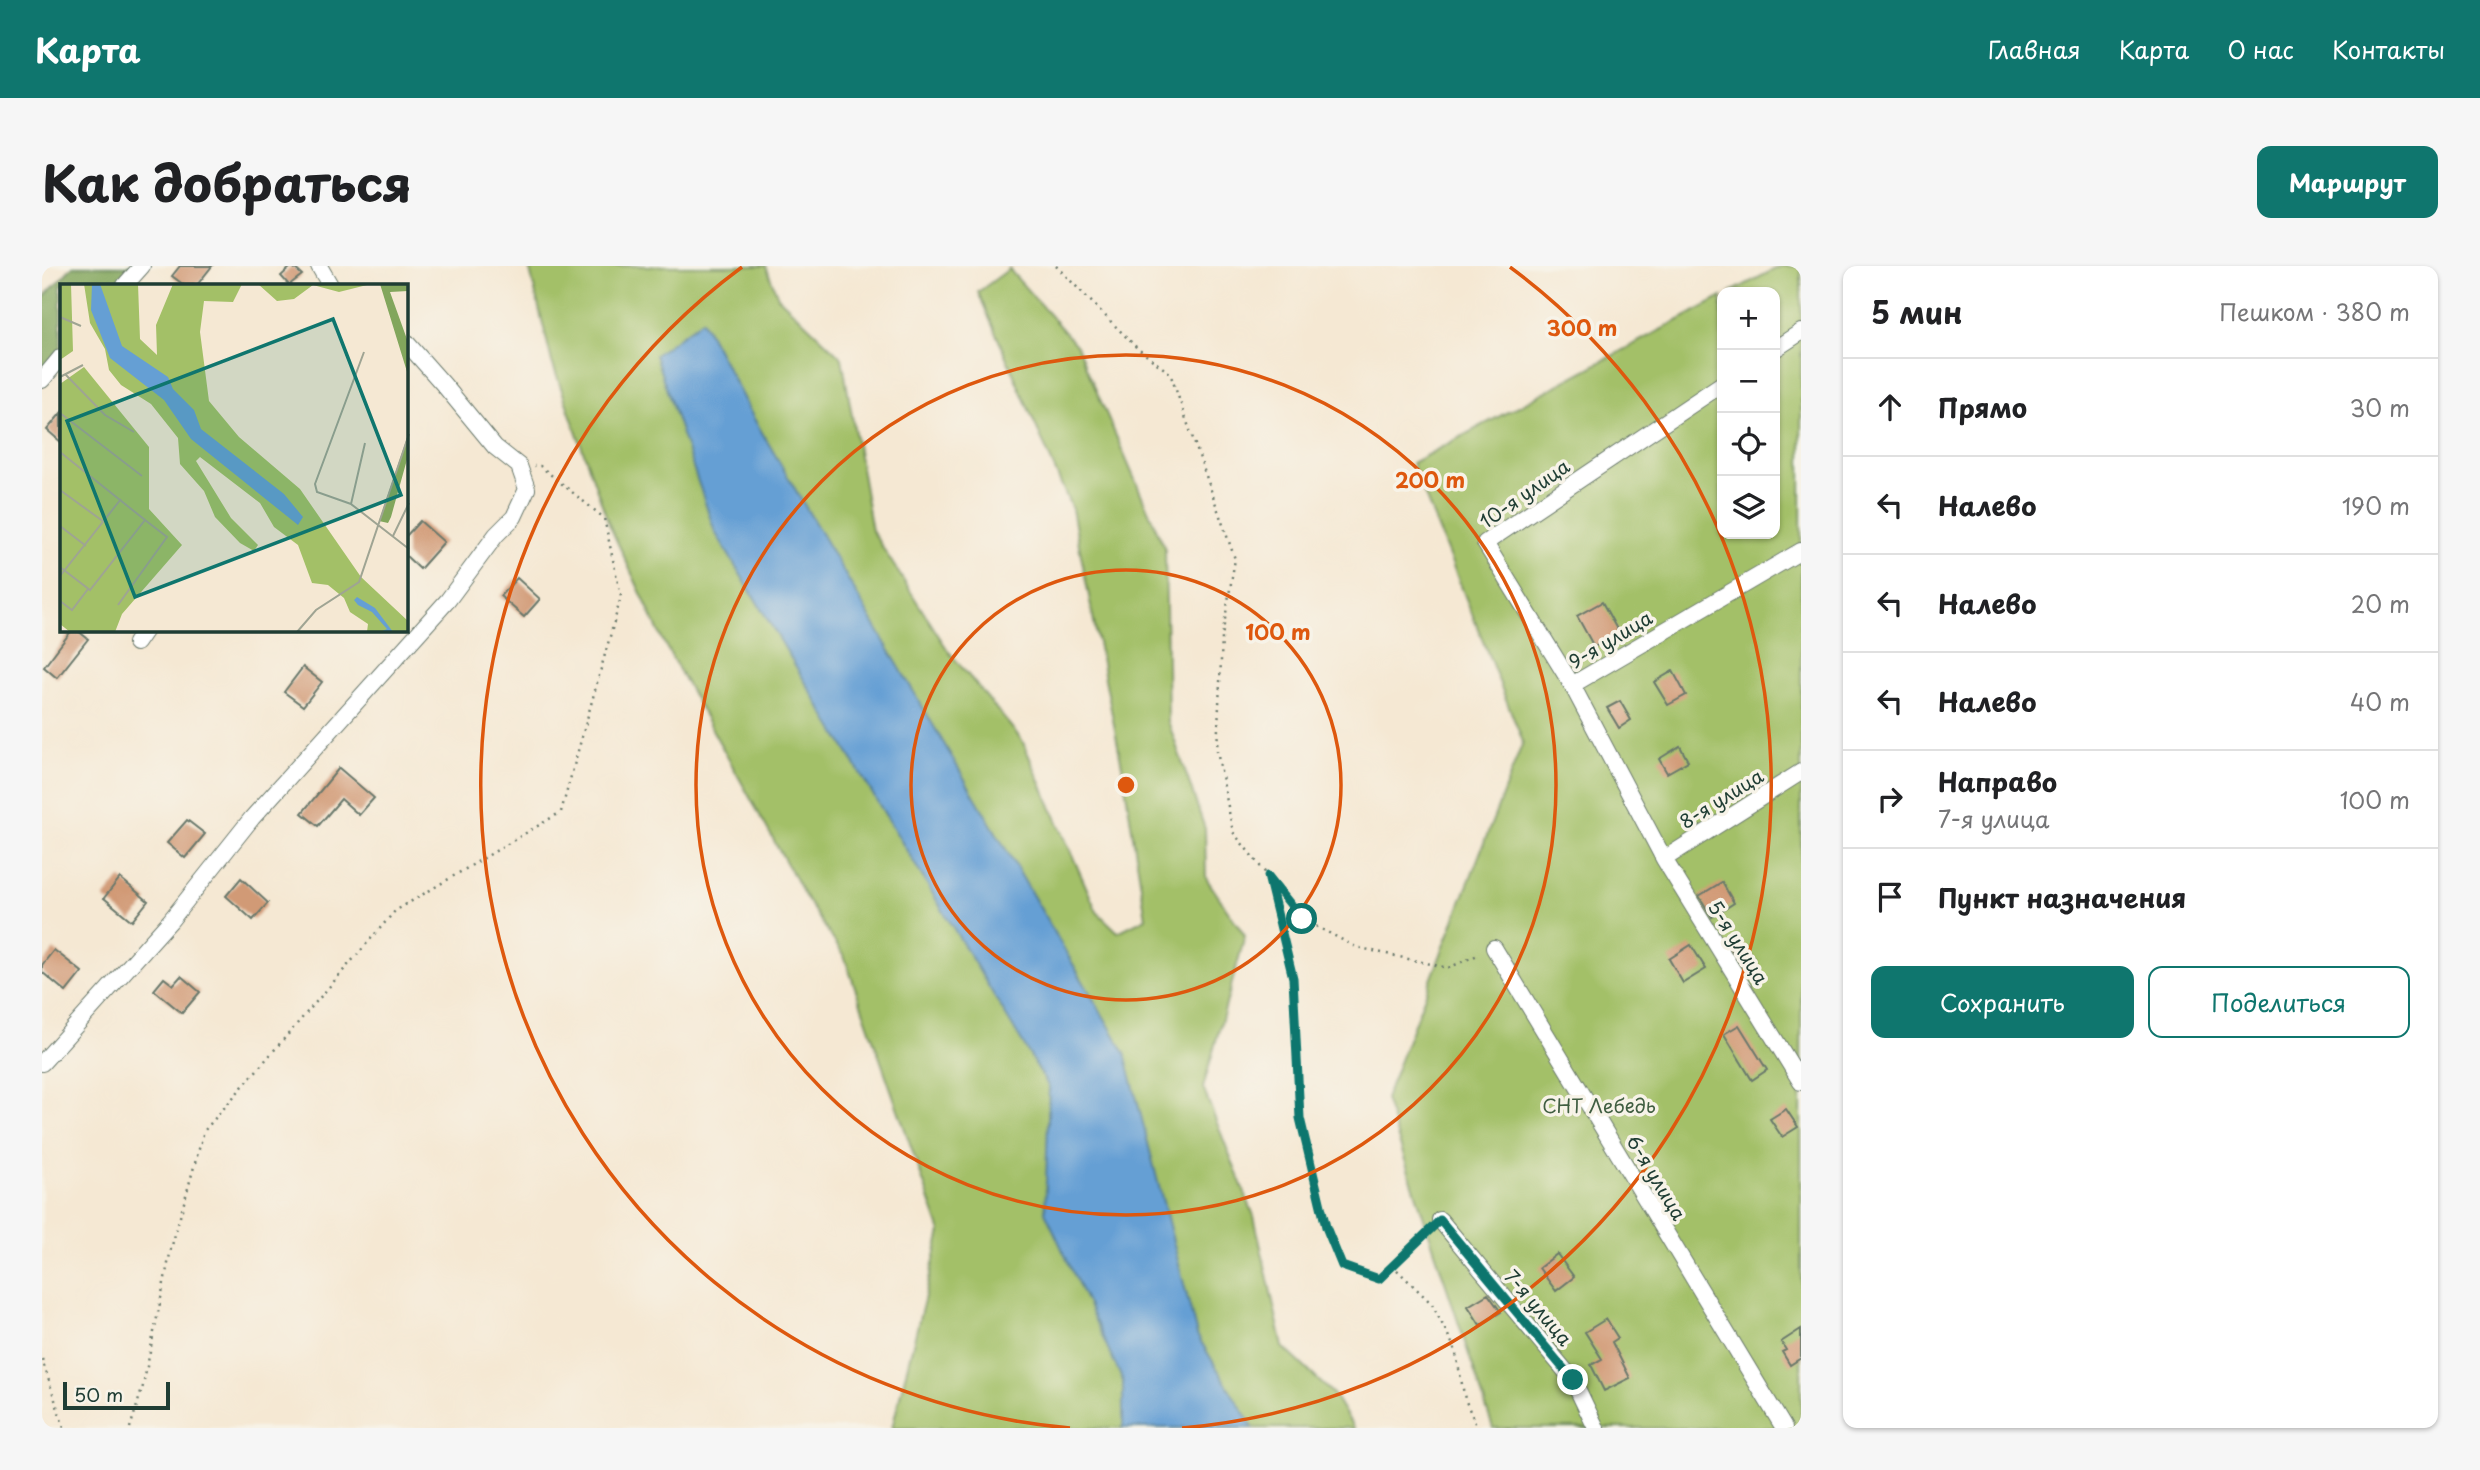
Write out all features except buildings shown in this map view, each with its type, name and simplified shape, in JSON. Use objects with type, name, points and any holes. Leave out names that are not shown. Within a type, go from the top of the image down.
[{"type":"street","points":[[126,284],[142,266]]},
{"type":"street","points":[[319,266],[329,284]]},
{"type":"street","points":[[1780,346],[1801,332]]},
{"type":"street","points":[[42,1063],[170,920],[252,818],[448,600],[496,535],[514,517],[527,489],[519,466],[495,447],[408,344]]},
{"type":"street","points":[[42,380],[60,358]]},
{"type":"street","name":"10-я улица","points":[[1573,685],[1485,543],[1717,387]]},
{"type":"street","name":"9-я улица","points":[[1664,859],[1573,685],[1801,551]]},
{"type":"street","name":"8-я улица","points":[[1664,859],[1801,772]]},
{"type":"street","name":"5-я улица","points":[[1664,859],[1801,1082]]},
{"type":"street","name":"6-я улица","points":[[1494,948],[1784,1428]]},
{"type":"street","name":"7-я улица","points":[[1440,1220],[1573,1380],[1596,1428]]},
{"type":"path","points":[[1056,266],[1138,349],[1170,373],[1231,546],[1235,559],[1222,637],[1217,751],[1233,832],[1302,919],[1356,947],[1448,968],[1494,948]]},
{"type":"path","points":[[131,1428],[143,1386],[171,1249],[204,1131],[395,911],[561,812],[621,597],[604,518],[540,466],[519,466]]},
{"type":"path","points":[[1268,876],[1293,978],[1300,1118],[1326,1227],[1342,1266],[1379,1279],[1440,1220]]},
{"type":"path","points":[[1392,1265],[1432,1304],[1455,1349],[1465,1399],[1476,1428]]},
{"type":"path","points":[[42,1359],[64,1428]]},
{"type":"green space","points":[[73,266],[140,266],[125,284],[60,284],[60,361],[42,383],[42,299]]},
{"type":"green space","points":[[529,266],[766,266],[778,297],[842,358],[872,531],[949,652],[1022,740],[1097,912],[1118,932],[1146,918],[1122,766],[1072,509],[978,292],[1009,269],[1077,346],[1165,549],[1168,721],[1205,829],[1206,878],[1245,936],[1203,1088],[1254,1216],[1283,1347],[1334,1395],[1354,1428],[892,1428],[941,1232],[844,956],[807,900],[664,643],[609,524],[552,362]]},
{"type":"green space","name":"СНТ Лебедь","points":[[1781,266],[1801,266],[1801,1428],[1493,1428],[1385,1099],[1523,742],[1412,463],[1717,300],[1717,539],[1780,539],[1780,287],[1741,287]]},
{"type":"water","points":[[702,320],[753,417],[1125,1053],[1197,1335],[1253,1428],[1123,1428],[1123,1381],[1045,1212],[1049,1087],[715,532],[655,355]]},
{"type":"route","points":[[1302,919],[1268,876],[1293,978],[1300,1118],[1326,1227],[1342,1266],[1379,1279],[1440,1220],[1573,1380]]}]
